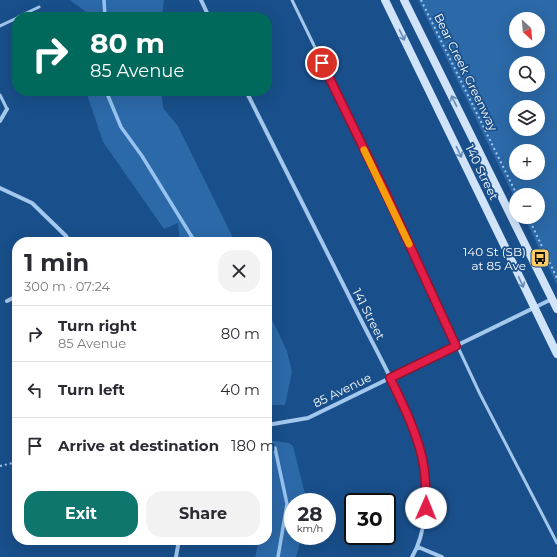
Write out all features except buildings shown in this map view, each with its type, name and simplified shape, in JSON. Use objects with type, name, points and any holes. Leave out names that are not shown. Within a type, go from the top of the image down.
[{"type":"main road","name":"140 Street","points":[[385,0],[557,354]]},
{"type":"main road","name":"140 Street","points":[[404,0],[557,309]]},
{"type":"street","points":[[201,0],[207,12]]},
{"type":"street","name":"141 Street","points":[[249,96],[390,378],[416,436],[424,466],[426,508],[418,547],[412,557]]},
{"type":"street","points":[[0,121],[7,109]]},
{"type":"street","points":[[0,188],[32,203],[66,237]]},
{"type":"street","points":[[7,301],[12,298]]},
{"type":"street","name":"85 Avenue","points":[[272,423],[308,418],[552,299]]},
{"type":"street","points":[[176,557],[179,545]]},
{"type":"street","points":[[418,547],[442,557]]},
{"type":"lane","points":[[292,0],[387,196],[456,346],[557,543]]},
{"type":"lane","points":[[28,12],[39,7]]},
{"type":"lane","points":[[0,26],[12,20]]},
{"type":"lane","points":[[0,95],[7,109]]},
{"type":"path","name":"Bear Creek Greenway","points":[[421,0],[514,188]]},
{"type":"path","points":[[531,224],[557,278]]},
{"type":"path","points":[[540,258],[546,254]]},
{"type":"path","points":[[0,466],[12,463]]},
{"type":"shaded area","points":[[70,0],[164,0],[163,12],[86,12]]},
{"type":"shaded area","points":[[418,0],[557,0],[557,285],[527,224],[545,224],[545,188],[510,188]]},
{"type":"shaded area","points":[[88,96],[162,96],[163,108],[178,126],[233,237],[179,237],[178,223],[164,229],[103,142]]},
{"type":"shaded area","points":[[272,320],[287,351],[292,372],[285,405],[272,405]]},
{"type":"shaded area","points":[[272,441],[289,443],[293,446],[305,493],[284,493],[284,545],[299,545],[296,557],[255,557],[258,545],[272,545]]},
{"type":"waterway","points":[[104,0],[105,12]]},
{"type":"waterway","points":[[108,96],[121,127],[142,156],[192,237]]},
{"type":"waterway","points":[[275,448],[287,504],[278,557]]},
{"type":"slow traffic","points":[[364,150],[409,244]]},
{"type":"place","name":"140 St (SB) at 85 Ave","points":[[540,258]]},
{"type":"route","points":[[322,63],[387,196],[456,346],[390,378],[416,436],[424,466],[426,508]]}]
